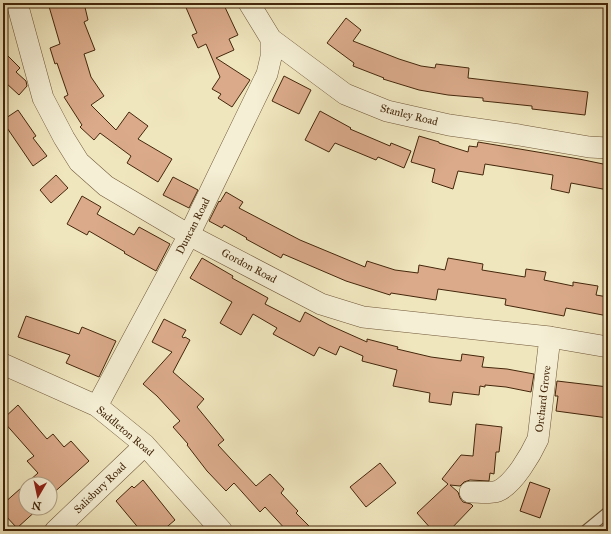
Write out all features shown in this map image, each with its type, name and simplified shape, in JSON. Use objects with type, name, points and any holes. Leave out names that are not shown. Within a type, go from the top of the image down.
[{"type":"street","name":"Gordon Road","points":[[18,3],[43,98],[64,138],[79,162],[106,186],[189,235],[321,304],[363,317],[550,337],[608,347]]},
{"type":"street","name":"Stanley Road","points":[[249,3],[271,39],[345,94],[387,112],[449,125],[589,147],[608,148]]},
{"type":"street","name":"Duncan Road","points":[[97,406],[189,235],[267,74],[271,57],[271,39]]},
{"type":"street","name":"Orchard Grove","points":[[470,492],[498,491],[513,479],[533,450],[538,439],[550,337]]},
{"type":"street","name":"Saddleton Road","points":[[3,364],[97,406],[145,445],[222,531]]},
{"type":"street","name":"Salisbury Road","points":[[55,531],[145,445]]},
{"type":"lane","points":[[585,531],[608,512]]},
{"type":"building","points":[[48,3],[84,3],[88,20],[84,22],[95,50],[84,54],[91,77],[104,96],[91,105],[116,130],[129,112],[148,126],[138,139],[172,159],[158,182],[127,163],[131,156],[100,133],[94,140],[80,127],[82,125],[64,97],[68,95],[50,48],[60,44]]},
{"type":"building","points":[[184,3],[223,3],[238,35],[229,39],[234,50],[216,58],[250,80],[232,107],[218,98],[221,94],[212,89],[220,77],[206,44],[198,48],[192,35],[197,33]]},
{"type":"building","points":[[346,18],[361,30],[353,41],[421,66],[435,68],[436,64],[469,68],[468,78],[588,92],[585,115],[532,109],[532,106],[483,101],[483,98],[448,95],[419,90],[383,79],[384,78],[353,66],[354,63],[327,43]]},
{"type":"building","points":[[3,51],[20,68],[16,72],[26,81],[27,86],[19,95],[6,83],[3,87]]},
{"type":"building","points":[[284,76],[311,90],[299,114],[272,101]]},
{"type":"building","points":[[18,110],[36,136],[33,138],[47,156],[33,166],[3,122],[3,120]]},
{"type":"building","points":[[320,111],[351,128],[350,129],[390,146],[391,143],[411,151],[404,168],[378,157],[376,160],[335,143],[329,152],[305,140]]},
{"type":"building","points":[[419,136],[468,152],[469,146],[477,147],[478,142],[608,165],[608,190],[571,183],[569,193],[551,189],[553,175],[485,164],[483,175],[458,171],[453,189],[432,182],[435,169],[411,162]]},
{"type":"building","points":[[56,175],[68,188],[51,203],[40,190]]},
{"type":"building","points":[[173,177],[198,190],[189,208],[163,195]]},
{"type":"building","points":[[226,192],[243,202],[239,208],[300,240],[365,267],[367,261],[395,270],[418,273],[419,265],[445,270],[448,258],[483,264],[482,270],[525,277],[526,269],[546,272],[544,280],[573,286],[573,282],[598,286],[596,295],[608,297],[608,316],[566,308],[564,316],[505,305],[506,299],[438,289],[436,300],[391,293],[390,295],[346,281],[283,254],[281,258],[224,225],[222,228],[209,221],[219,201],[220,202]]},
{"type":"building","points":[[82,196],[101,207],[97,214],[134,235],[139,227],[170,244],[156,271],[89,231],[87,235],[67,224]]},
{"type":"building","points":[[202,258],[233,276],[232,278],[268,298],[265,304],[300,322],[305,312],[329,325],[367,342],[367,339],[398,347],[397,349],[431,357],[461,361],[462,354],[484,357],[482,367],[507,369],[534,374],[531,392],[485,385],[485,387],[480,386],[479,395],[453,392],[451,405],[429,402],[430,393],[393,386],[397,370],[362,361],[363,356],[340,346],[336,355],[319,347],[314,356],[273,334],[277,328],[253,314],[241,335],[220,323],[232,302],[190,278]]},
{"type":"building","points":[[26,316],[79,334],[82,327],[116,341],[99,377],[66,363],[70,355],[18,337]]},
{"type":"building","points":[[164,319],[186,330],[182,337],[190,340],[173,372],[204,399],[197,407],[224,440],[218,445],[256,486],[270,474],[284,489],[281,493],[298,511],[296,513],[314,531],[287,531],[265,507],[260,512],[234,483],[226,491],[207,471],[187,445],[188,444],[173,427],[180,421],[157,396],[143,384],[172,352],[152,342]]},
{"type":"building","points":[[557,381],[608,387],[608,418],[556,411],[558,396],[555,396]]},
{"type":"building","points":[[18,405],[47,439],[53,434],[64,447],[71,441],[89,461],[58,489],[58,476],[35,476],[38,473],[27,461],[34,456],[3,421],[3,419]]},
{"type":"building","points":[[476,424],[502,427],[499,452],[496,452],[494,474],[490,473],[489,481],[470,480],[464,482],[460,486],[450,485],[458,492],[463,502],[473,506],[449,531],[433,531],[417,513],[448,484],[442,479],[461,455],[473,456]]},
{"type":"building","points":[[380,463],[396,483],[366,507],[350,487]]},
{"type":"building","points":[[143,480],[175,520],[162,531],[141,531],[116,501],[132,486],[134,488]]},
{"type":"building","points":[[530,482],[550,489],[540,518],[520,511]]},
{"type":"building","points":[[18,491],[18,516],[30,516],[17,528],[3,513],[3,504]]}]
